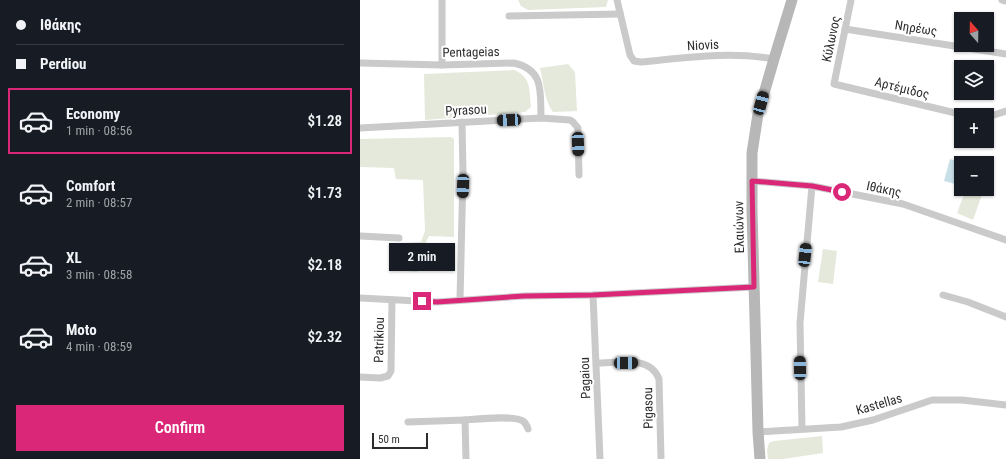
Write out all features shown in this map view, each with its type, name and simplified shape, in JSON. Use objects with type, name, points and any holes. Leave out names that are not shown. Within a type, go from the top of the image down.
[{"type":"main road","name":"Ελαιώνων","points":[[760,459],[754,287],[752,153],[756,125],[792,0]]},
{"type":"street","points":[[442,0],[442,65]]},
{"type":"street","points":[[509,16],[620,14],[617,0]]},
{"type":"street","name":"Κύλωνος","points":[[834,84],[852,0]]},
{"type":"street","points":[[1002,0],[1006,1]]},
{"type":"street","name":"Niovis","points":[[620,14],[630,56],[634,61],[641,62],[702,56],[747,56],[774,59]]},
{"type":"street","name":"Νηρέως","points":[[846,29],[1006,54]]},
{"type":"street","name":"Pentageias","points":[[360,63],[442,65],[514,63],[525,66],[532,71],[538,82],[541,118]]},
{"type":"street","name":"Αρτέμιδος","points":[[834,84],[954,113]]},
{"type":"street","points":[[994,114],[1006,111]]},
{"type":"street","name":"Pyrasou","points":[[360,128],[541,118],[566,120],[573,122],[578,128],[580,175]]},
{"type":"street","points":[[460,300],[463,173],[462,122]]},
{"type":"street","name":"Ιθάκης","points":[[752,181],[812,186],[903,204],[1006,240]]},
{"type":"street","points":[[802,429],[800,323],[812,186]]},
{"type":"street","points":[[360,236],[399,238]]},
{"type":"street","points":[[360,298],[437,302],[524,296],[593,295],[754,287]]},
{"type":"street","name":"Pagaiou","points":[[593,295],[600,459]]},
{"type":"street","points":[[943,295],[968,302],[1006,317]]},
{"type":"street","name":"Patrikiou","points":[[360,377],[380,378],[388,376],[391,370],[392,300]]},
{"type":"street","name":"Pigasou","points":[[597,363],[640,362],[651,367],[657,372],[659,379],[662,459]]},
{"type":"street","name":"Kastellas","points":[[758,432],[841,427],[873,420],[932,400],[962,400],[1006,405]]},
{"type":"street","points":[[408,422],[511,418],[523,421],[527,425],[528,429]]},
{"type":"street","points":[[465,420],[466,459]]},
{"type":"shaded area","points":[[518,0],[608,0],[606,7],[528,10],[521,6]]},
{"type":"shaded area","points":[[568,64],[575,72],[577,111],[553,112],[546,97],[540,68]]},
{"type":"shaded area","points":[[514,70],[524,76],[527,81],[531,107],[525,112],[425,120],[424,74]]},
{"type":"shaded area","points":[[451,137],[454,139],[454,237],[429,236],[423,248],[422,270],[416,272],[396,270],[398,257],[404,254],[405,243],[421,242],[425,231],[423,180],[396,179],[394,168],[360,167],[360,139]]},
{"type":"shaded area","points":[[963,196],[982,196],[973,220],[957,213]]},
{"type":"shaded area","points":[[823,249],[837,251],[833,284],[818,282]]},
{"type":"shaded area","points":[[822,436],[823,453],[783,459],[768,459],[767,450],[769,443],[774,441]]},
{"type":"water","points":[[950,159],[954,160],[954,184],[944,181]]},
{"type":"route","points":[[422,301],[437,302],[524,296],[593,295],[754,287],[752,181],[812,186],[842,192]]}]
